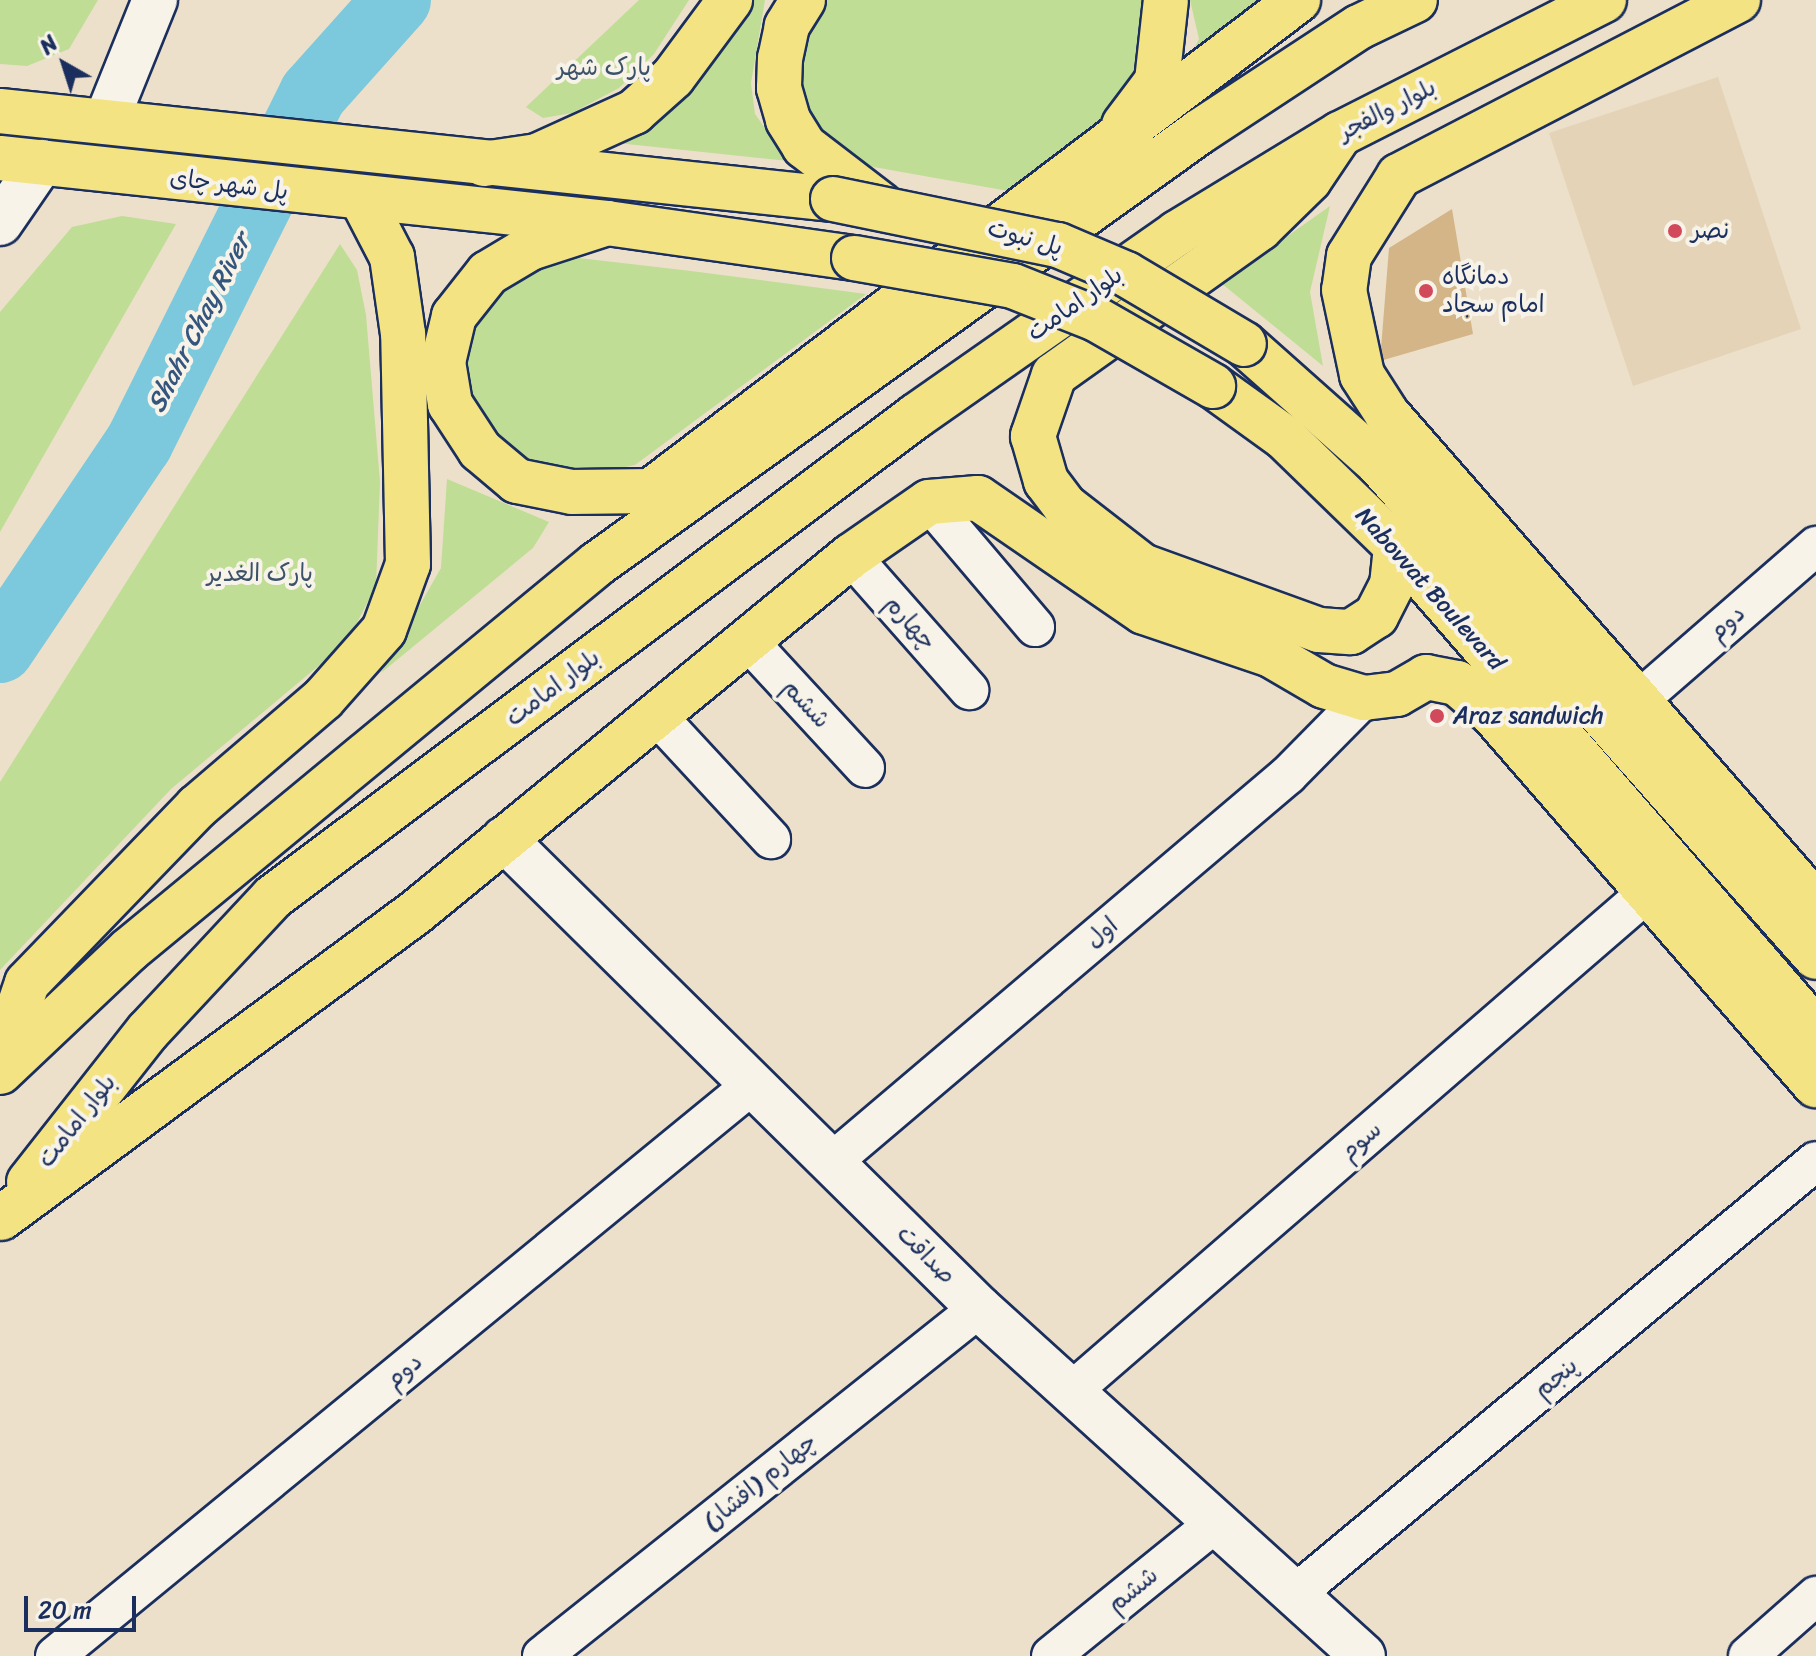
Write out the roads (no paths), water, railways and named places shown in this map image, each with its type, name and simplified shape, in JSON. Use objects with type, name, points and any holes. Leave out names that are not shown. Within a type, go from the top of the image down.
[{"type":"main road","points":[[484,164],[537,156],[634,112],[673,77],[730,0]]},
{"type":"main road","points":[[803,0],[787,26],[780,58],[788,120],[804,146],[883,206]]},
{"type":"main road","points":[[1112,139],[1157,81],[1166,0]]},
{"type":"main road","points":[[597,564],[651,491],[1298,0]]},
{"type":"main road","points":[[0,1072],[129,950],[597,564],[1085,211],[1359,27],[1415,0]]},
{"type":"main road","name":"بلوار والفجر","points":[[1177,233],[1340,134],[1604,0]]},
{"type":"main road","points":[[1738,0],[1399,176],[1349,256],[1344,290],[1362,375],[1387,414],[1816,904]]},
{"type":"main road","name":"پل شهر چای","points":[[0,111],[106,121],[150,129],[388,150],[484,164]]},
{"type":"main road","points":[[1340,134],[1309,180],[1260,228],[1054,375],[1033,436],[1046,481],[1065,506],[1142,566],[1319,630],[1351,632],[1376,616],[1392,585],[1396,546]]},
{"type":"main road","name":"پل شهر چای","points":[[21,160],[363,201],[607,223]]},
{"type":"main road","name":"پل نبوت","points":[[484,164],[883,206],[1058,245],[1126,274],[1244,344]]},
{"type":"main road","points":[[0,1062],[27,983],[197,807],[323,699],[384,630],[408,564],[403,334],[392,257],[363,201]]},
{"type":"main road","points":[[607,223],[530,248],[488,273],[454,316],[443,362],[447,390],[480,450],[517,481],[572,492],[651,491]]},
{"type":"main road","name":"پل نبوت","points":[[607,223],[854,258],[1013,286],[1096,319],[1213,386]]},
{"type":"main road","name":"بلوار امامت","points":[[0,1218],[148,1031],[273,897],[916,416],[1177,233]]},
{"type":"main road","name":"Nabovvat Boulevard","points":[[1244,344],[1378,463],[1816,957]]},
{"type":"main road","name":"Nabovvat Boulevard","points":[[1213,386],[1284,437],[1396,546],[1816,1030]]},
{"type":"main road","points":[[0,1218],[153,1112],[504,839],[851,556],[929,502],[978,498],[1144,612],[1240,642],[1324,686],[1364,698],[1397,694],[1426,677],[1457,683],[1649,891],[1816,1085]]},
{"type":"street","points":[[106,121],[155,0]]},
{"type":"street","points":[[0,223],[21,160]]},
{"type":"street","points":[[929,502],[1035,627]]},
{"type":"street","name":"دوم","points":[[1639,700],[1816,546]]},
{"type":"street","name":"چهارم","points":[[851,556],[969,690]]},
{"type":"street","name":"ششم","points":[[747,640],[865,768]]},
{"type":"street","name":"اول","points":[[833,1161],[1288,775],[1364,698]]},
{"type":"street","points":[[657,716],[771,839]]},
{"type":"street","name":"صداقت","points":[[504,839],[979,1308],[1363,1656]]},
{"type":"street","name":"سوم","points":[[1073,1390],[1649,891]]},
{"type":"street","name":"دوم","points":[[55,1656],[752,1085]]},
{"type":"street","name":"پنجم","points":[[1295,1594],[1816,1161]]},
{"type":"street","name":"چهارم (افشار)","points":[[542,1656],[979,1308]]},
{"type":"street","name":"ششم","points":[[1051,1656],[1215,1523]]},
{"type":"street","points":[[1748,1656],[1816,1596]]},
{"type":"waterway","name":"Shahr Chay River","points":[[0,649],[139,443],[313,94],[397,0]]},
{"type":"place","name":"نصر","points":[[1675,231]]},
{"type":"place","name":"دمانگاه امام سجاد","points":[[1426,291]]},
{"type":"place","name":"Araz sandwich","points":[[1437,716]]},
{"type":"park label","name":"پارک شهر","points":[[604,68]]},
{"type":"park label","name":"پارک الغدیر","points":[[260,574]]}]
